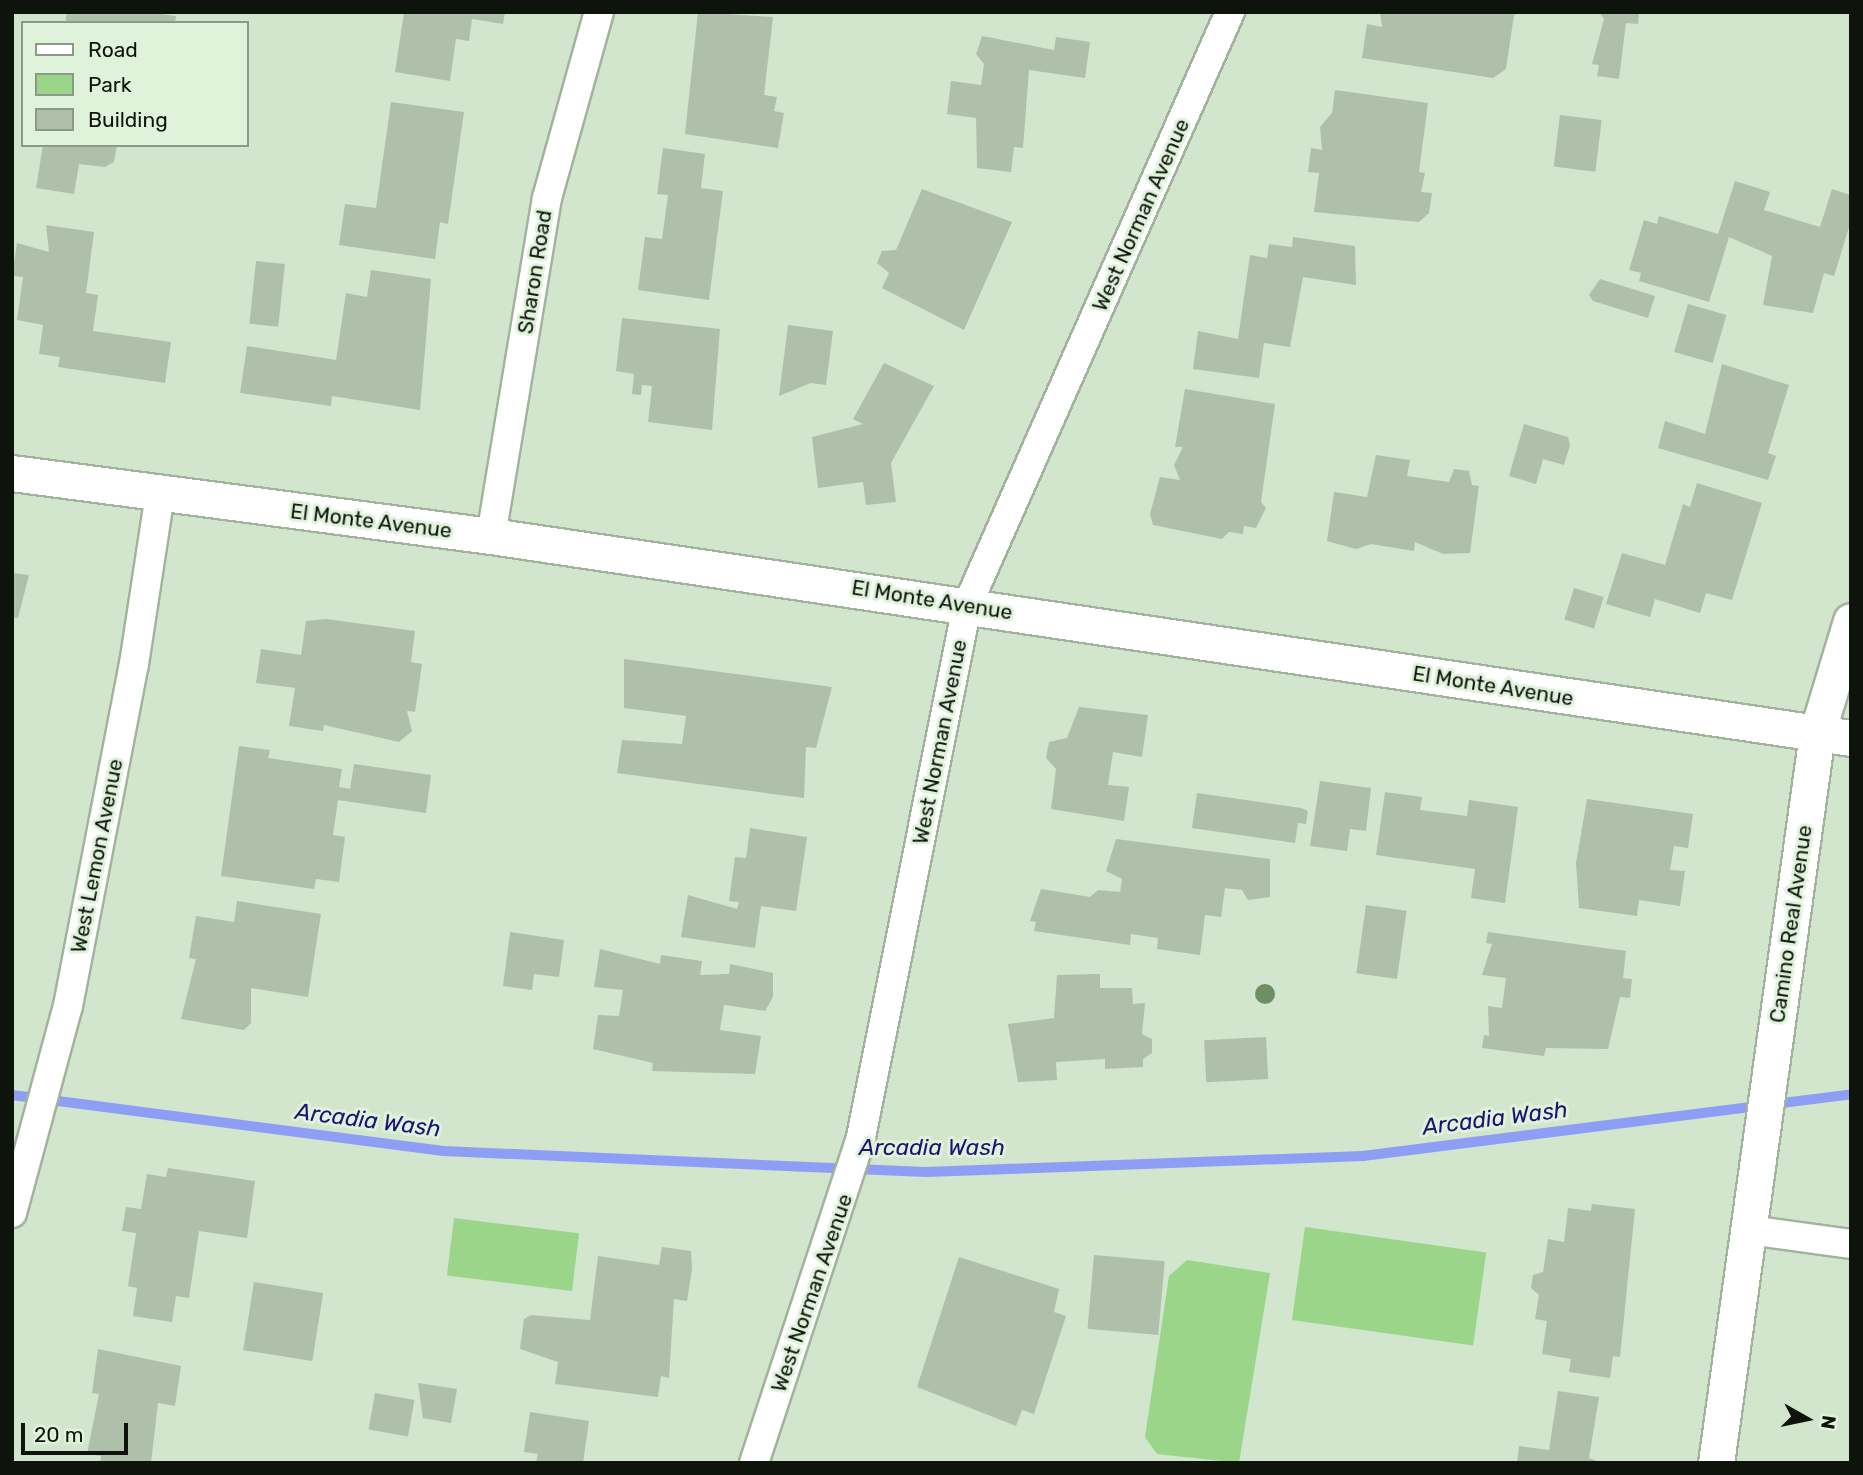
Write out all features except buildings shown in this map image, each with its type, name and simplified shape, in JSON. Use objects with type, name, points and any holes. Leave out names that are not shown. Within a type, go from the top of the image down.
[{"type":"street","name":"Sharon Road","points":[[491,536],[547,198],[599,12]]},
{"type":"street","name":"West Norman Avenue","points":[[754,1463],[847,1192],[862,1137],[967,606],[1230,12]]},
{"type":"street","name":"El Monte Avenue","points":[[12,473],[491,536],[1834,736]]},
{"type":"street","name":"West Lemon Avenue","points":[[12,1213],[44,1108],[57,1053],[134,664],[160,494]]},
{"type":"street","name":"Camino Real Avenue","points":[[1716,1463],[1770,1072],[1834,736],[1851,621]]},
{"type":"street","points":[[1749,1230],[1851,1244]]},
{"type":"green space","points":[[454,1218],[579,1233],[572,1291],[447,1276]]},
{"type":"green space","points":[[1305,1227],[1486,1252],[1473,1346],[1292,1320]]},
{"type":"green space","points":[[1187,1260],[1270,1273],[1239,1463],[1157,1454],[1145,1437],[1169,1276]]},
{"type":"waterway","name":"Arcadia Wash","points":[[12,1095],[443,1151],[926,1172],[1363,1156],[1851,1094]]}]
